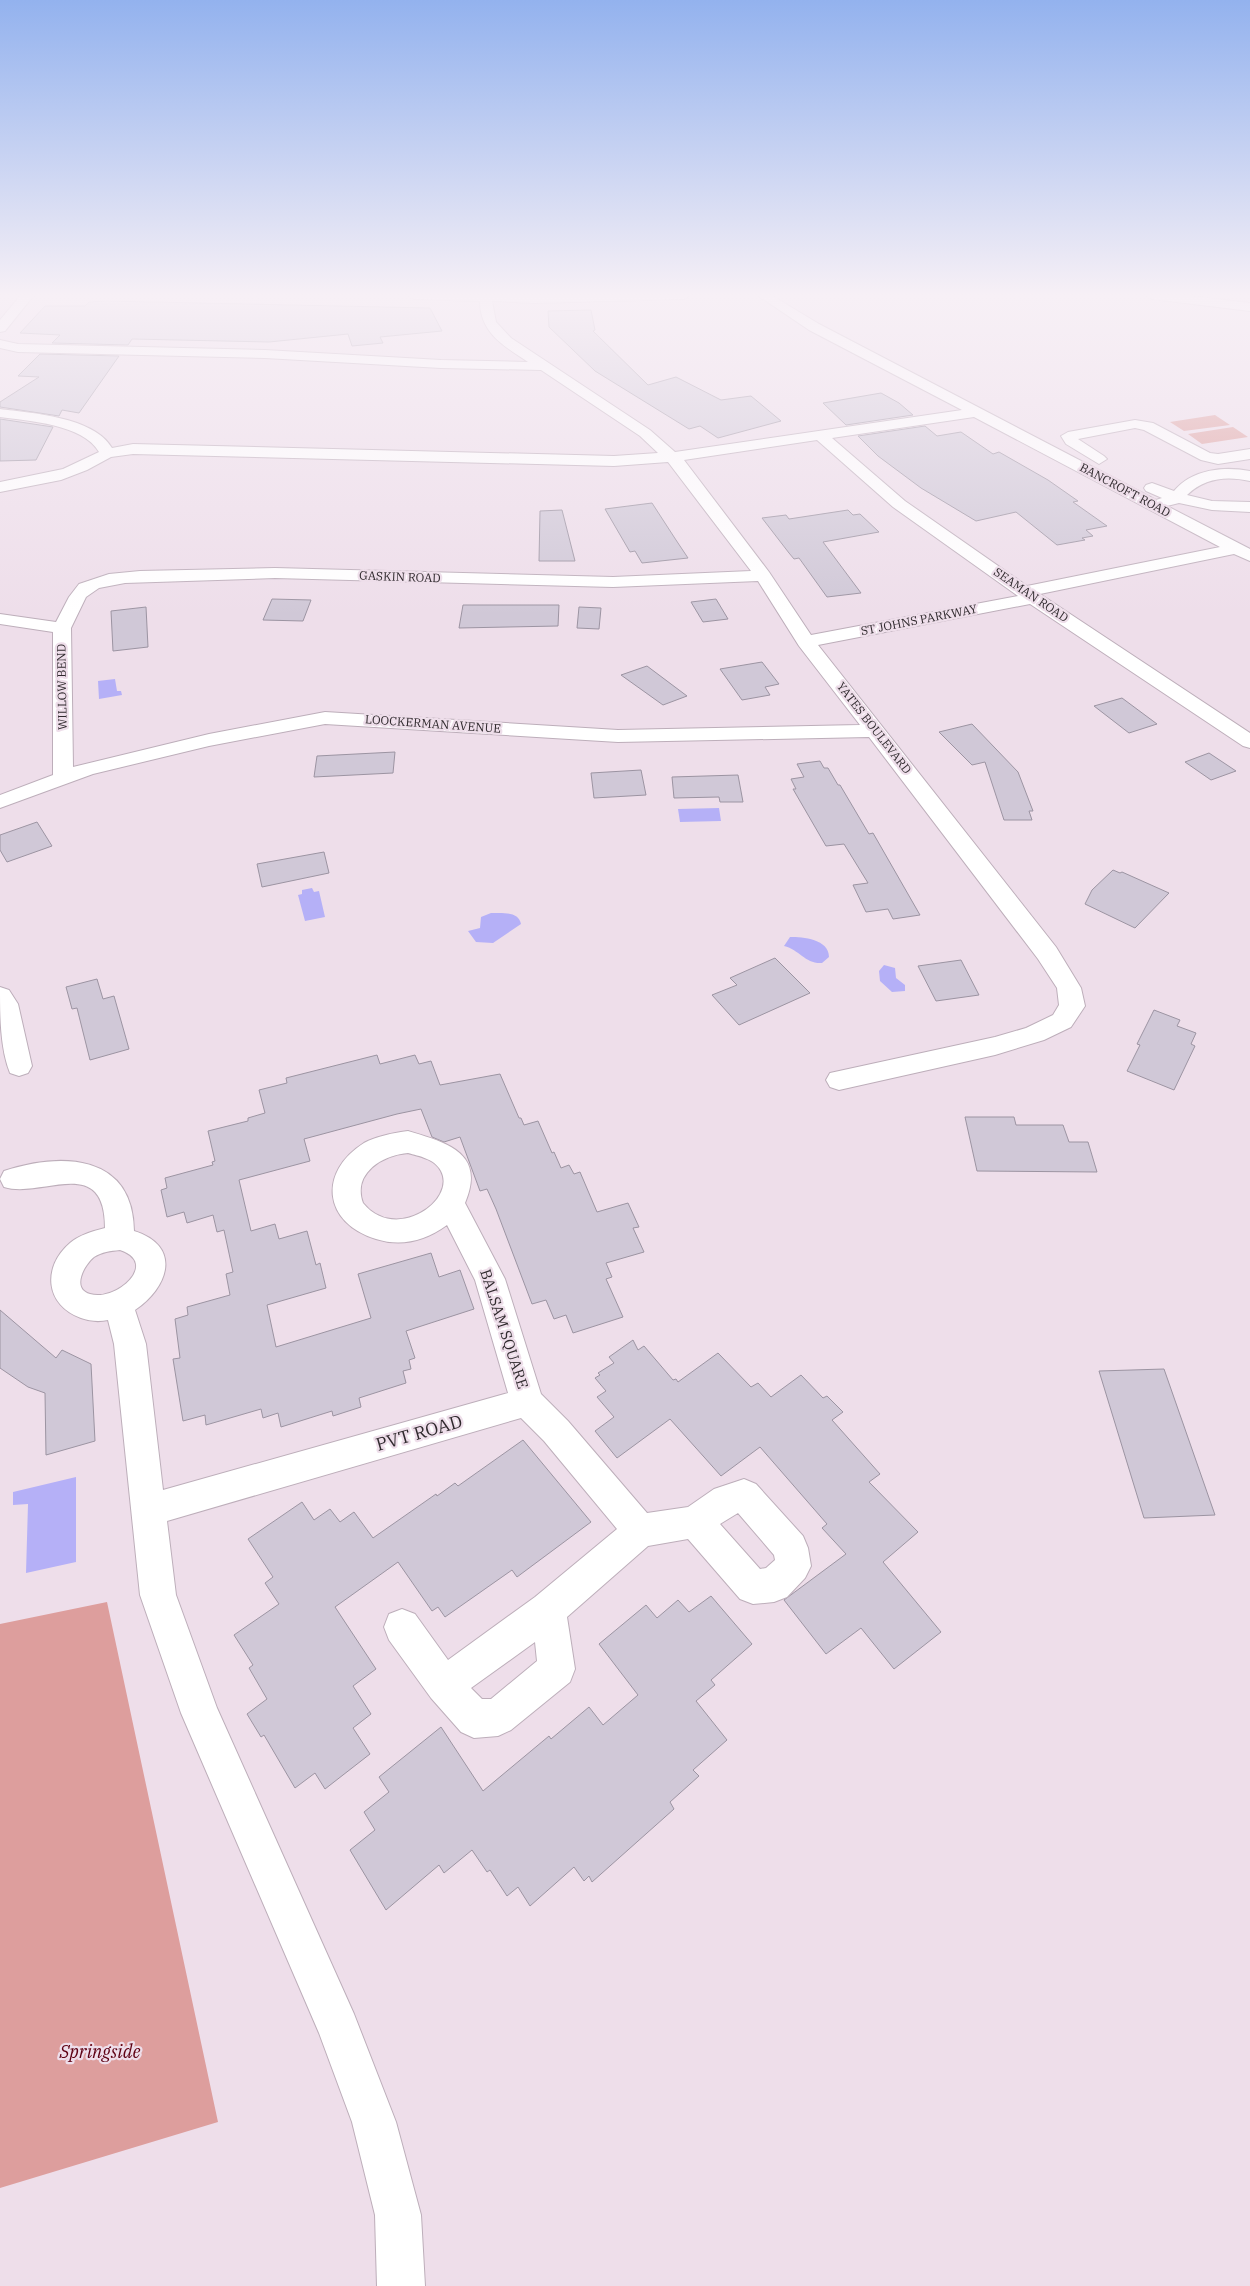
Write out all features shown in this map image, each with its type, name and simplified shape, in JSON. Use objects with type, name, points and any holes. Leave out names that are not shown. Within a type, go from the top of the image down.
[{"type":"street","name":"YATES BOULEVARD","points":[[599,402],[646,433],[673,457],[762,576],[801,635],[1047,953],[1069,988],[1072,1006],[1062,1021],[1035,1034],[996,1046],[839,1080]]},
{"type":"street","name":"BANCROFT ROAD","points":[[960,402],[1243,552]]},
{"type":"street","points":[[0,412],[32,417],[91,434],[104,444],[106,453]]},
{"type":"street","points":[[0,487],[60,477],[77,471],[106,453],[133,449],[567,461],[673,457],[980,412]]},
{"type":"street","points":[[1112,466],[1071,441],[1068,436],[1135,424],[1148,426],[1206,457],[1231,473]]},
{"type":"street","name":"SEAMAN ROAD","points":[[821,436],[899,504],[1025,592],[1250,742]]},
{"type":"street","points":[[1206,457],[1218,459],[1250,454]]},
{"type":"street","points":[[1152,504],[1176,499],[1183,489],[1200,478],[1231,473],[1250,476]]},
{"type":"street","points":[[1128,475],[1176,499],[1230,508],[1250,507]]},
{"type":"street","name":"ST JOHNS PARKWAY","points":[[801,635],[1243,552]]},
{"type":"street","name":"GASKIN ROAD","points":[[62,628],[80,593],[91,586],[122,578],[140,576],[275,573],[613,582],[762,576]]},
{"type":"street","name":"WILLOW BEND","points":[[0,619],[62,628],[63,778]]},
{"type":"street","name":"LOOCKERMAN AVENUE","points":[[0,802],[86,770],[154,752],[325,718],[618,736],[876,731]]},
{"type":"street","points":[[0,996],[5,1004],[19,1066]]},
{"type":"street","points":[[14,1180],[47,1173],[78,1172],[95,1178],[115,1193],[122,1219],[120,1238]]},
{"type":"street","name":"BALSAM SQUARE","points":[[451,1204],[490,1279],[527,1402]]},
{"type":"street","points":[[120,1238],[133,1240],[143,1245],[150,1254],[152,1264],[150,1276],[142,1288],[118,1304],[104,1308],[89,1308],[77,1303],[69,1296],[65,1286],[65,1274],[71,1262],[80,1252],[106,1239],[120,1238]]},
{"type":"street","points":[[118,1304],[130,1344],[147,1511],[158,1595],[200,1713],[339,2029],[374,2122],[398,2215],[401,2286]]},
{"type":"street","points":[[527,1402],[556,1432],[640,1531]]},
{"type":"street","name":"PVT ROAD","points":[[147,1511],[527,1402]]},
{"type":"street","points":[[444,1685],[548,1610],[640,1531],[695,1522]]},
{"type":"street","points":[[402,1628],[444,1685],[474,1719],[498,1717],[557,1669],[548,1610]]},
{"type":"green space","points":[[1215,415],[1230,425],[1184,431],[1170,422]]},
{"type":"green space","points":[[1233,427],[1248,437],[1202,444],[1188,434]]},
{"type":"green space","name":"Springside","points":[[107,1602],[218,2122],[0,2188],[0,1624]]},
{"type":"shaded area","points":[[115,679],[117,691],[121,691],[122,695],[99,699],[98,681]]},
{"type":"shaded area","points":[[719,808],[721,821],[680,822],[678,809]]},
{"type":"shaded area","points":[[312,888],[314,892],[319,891],[325,917],[305,921],[298,895],[302,894],[302,890]]},
{"type":"shaded area","points":[[491,913],[513,915],[520,920],[521,924],[493,943],[476,942],[468,931],[480,928],[481,917]]},
{"type":"shaded area","points":[[790,937],[814,940],[820,943],[825,946],[829,957],[822,963],[816,963],[807,959],[784,946]]},
{"type":"shaded area","points":[[884,965],[895,968],[896,978],[905,985],[905,991],[892,992],[880,981],[879,971]]},
{"type":"shaded area","points":[[76,1477],[76,1562],[26,1573],[28,1504],[13,1505],[13,1492]]},
{"type":"building","points":[[0,402],[87,402],[79,413],[62,410],[59,416],[0,407]]},
{"type":"building","points":[[645,402],[758,402],[781,421],[718,438],[700,426],[689,429]]},
{"type":"building","points":[[897,402],[913,415],[846,425],[823,403]]},
{"type":"building","points":[[0,419],[53,427],[36,460],[0,461]]},
{"type":"building","points":[[925,426],[937,436],[961,432],[993,454],[999,452],[1048,480],[1078,501],[1073,502],[1107,526],[1086,530],[1093,536],[1082,538],[1085,540],[1057,545],[1016,512],[976,521],[921,488],[878,456],[858,436]]},
{"type":"building","points":[[652,503],[688,558],[642,563],[635,551],[630,552],[605,509]]},
{"type":"building","points":[[562,510],[575,561],[539,561],[540,511]]},
{"type":"building","points":[[848,510],[853,515],[860,514],[879,532],[823,542],[861,593],[827,597],[799,558],[794,559],[762,518],[786,515],[789,519]]},
{"type":"building","points":[[272,599],[311,600],[303,621],[263,620]]},
{"type":"building","points":[[716,599],[728,619],[703,622],[691,602]]},
{"type":"building","points":[[463,605],[559,605],[558,626],[459,628]]},
{"type":"building","points":[[146,607],[148,647],[113,651],[111,611]]},
{"type":"building","points":[[579,607],[601,608],[599,629],[577,628]]},
{"type":"building","points":[[762,662],[779,684],[765,687],[770,695],[742,700],[720,669]]},
{"type":"building","points":[[647,666],[687,696],[663,705],[621,675]]},
{"type":"building","points":[[1122,698],[1157,724],[1129,733],[1094,706]]},
{"type":"building","points":[[972,724],[1018,772],[1033,811],[1029,811],[1032,820],[1004,820],[985,762],[972,765],[939,732]]},
{"type":"building","points":[[395,752],[393,773],[314,777],[317,756]]},
{"type":"building","points":[[1209,753],[1236,771],[1211,780],[1185,762]]},
{"type":"building","points":[[820,761],[824,768],[828,768],[838,785],[840,785],[869,834],[873,833],[920,915],[893,919],[888,909],[866,912],[853,885],[868,883],[844,844],[826,846],[793,789],[796,789],[791,779],[804,777],[797,764]]},
{"type":"building","points":[[641,770],[646,795],[594,798],[591,773]]},
{"type":"building","points":[[738,775],[743,802],[720,802],[719,797],[674,798],[672,777]]},
{"type":"building","points":[[37,822],[52,846],[7,862],[0,850],[0,835]]},
{"type":"building","points":[[324,852],[329,873],[262,887],[257,864]]},
{"type":"building","points":[[1113,870],[1122,872],[1169,893],[1135,928],[1085,904],[1092,890]]},
{"type":"building","points":[[775,958],[810,993],[739,1025],[712,995],[737,985],[730,978]]},
{"type":"building","points":[[961,960],[979,995],[936,1001],[918,966]]},
{"type":"building","points":[[97,979],[103,999],[114,996],[129,1049],[90,1060],[77,1008],[72,1009],[66,987]]},
{"type":"building","points":[[1154,1010],[1180,1020],[1177,1026],[1196,1033],[1191,1044],[1195,1046],[1174,1090],[1127,1071],[1140,1045],[1137,1044]]},
{"type":"building","points":[[377,1055],[380,1064],[415,1055],[419,1064],[431,1061],[440,1085],[500,1074],[519,1118],[521,1118],[524,1125],[538,1121],[561,1168],[569,1165],[574,1174],[580,1172],[597,1212],[628,1203],[639,1227],[633,1228],[644,1252],[606,1263],[612,1277],[606,1279],[623,1317],[573,1333],[566,1315],[554,1319],[546,1300],[532,1304],[496,1209],[487,1189],[480,1191],[460,1137],[444,1142],[432,1137],[421,1109],[397,1114],[304,1139],[310,1161],[239,1180],[251,1231],[275,1224],[279,1239],[307,1231],[316,1265],[320,1263],[326,1288],[267,1305],[276,1347],[371,1318],[358,1274],[431,1253],[439,1277],[460,1270],[474,1309],[406,1331],[415,1358],[409,1360],[411,1369],[403,1371],[406,1383],[359,1398],[361,1407],[333,1416],[332,1411],[281,1427],[278,1413],[263,1418],[261,1409],[206,1425],[205,1415],[183,1421],[173,1359],[180,1358],[175,1319],[188,1315],[187,1307],[230,1295],[226,1274],[233,1272],[224,1230],[217,1232],[213,1215],[187,1223],[184,1212],[167,1217],[161,1190],[167,1188],[165,1178],[213,1165],[212,1162],[215,1161],[208,1131],[248,1121],[248,1118],[265,1113],[259,1090],[287,1083],[286,1078]]},
{"type":"building","points":[[965,1117],[1014,1117],[1016,1125],[1063,1125],[1069,1142],[1088,1142],[1097,1172],[977,1171]]},
{"type":"building","points":[[0,1310],[56,1358],[62,1350],[91,1364],[95,1441],[46,1455],[45,1393],[28,1387],[0,1368]]},
{"type":"building","points":[[633,1340],[638,1350],[644,1346],[673,1380],[676,1379],[678,1382],[718,1353],[751,1387],[758,1383],[771,1397],[801,1375],[823,1398],[827,1396],[843,1412],[832,1420],[880,1474],[869,1482],[918,1532],[883,1562],[941,1632],[894,1669],[861,1628],[826,1654],[784,1600],[846,1554],[822,1528],[827,1524],[760,1447],[721,1476],[670,1419],[617,1458],[595,1431],[614,1417],[597,1397],[606,1391],[595,1378],[600,1375],[598,1373],[614,1363],[609,1357]]},
{"type":"building","points":[[1164,1369],[1215,1515],[1144,1518],[1099,1371]]},
{"type":"building","points":[[523,1440],[591,1522],[517,1577],[512,1570],[445,1617],[438,1607],[432,1611],[398,1562],[335,1607],[376,1669],[353,1686],[371,1714],[353,1728],[370,1754],[325,1789],[315,1773],[295,1788],[264,1735],[261,1737],[247,1714],[267,1699],[249,1668],[253,1665],[234,1635],[279,1604],[265,1583],[273,1577],[248,1539],[302,1502],[314,1520],[330,1509],[340,1522],[354,1512],[373,1538],[436,1494],[437,1496],[455,1483],[458,1486]]},
{"type":"building","points":[[711,1596],[752,1644],[711,1680],[715,1685],[696,1701],[727,1740],[693,1770],[699,1776],[670,1802],[674,1809],[592,1882],[589,1876],[584,1881],[574,1867],[530,1906],[518,1887],[507,1896],[490,1870],[487,1872],[472,1850],[444,1873],[439,1865],[386,1910],[350,1850],[375,1830],[364,1812],[389,1792],[379,1777],[441,1727],[483,1791],[549,1736],[551,1739],[589,1707],[603,1725],[638,1695],[599,1644],[646,1605],[657,1618],[678,1600],[689,1612]]}]
